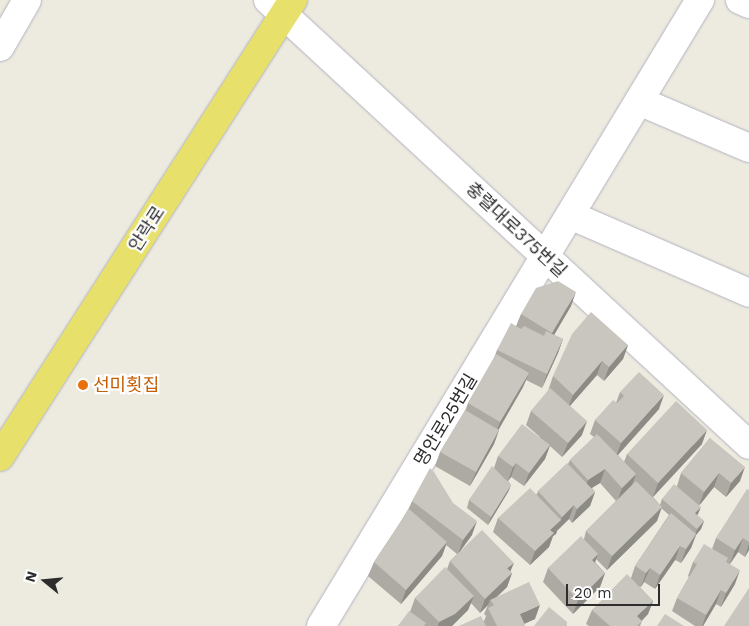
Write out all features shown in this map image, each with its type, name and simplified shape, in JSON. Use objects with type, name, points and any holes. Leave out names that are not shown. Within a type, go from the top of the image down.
[{"type":"main road","name":"안락로","points":[[0,457],[282,5]]},
{"type":"street","points":[[0,47],[27,0]]},
{"type":"street","name":"명안로25번길","points":[[321,626],[700,0]]},
{"type":"street","points":[[740,0],[749,4]]},
{"type":"street","name":"충렬대로375번길","points":[[282,5],[545,256],[749,445]]},
{"type":"street","points":[[639,101],[749,148]]},
{"type":"street","points":[[570,215],[749,294]]},
{"type":"building","points":[[558,281],[576,292],[552,333],[521,314],[536,288]]},
{"type":"building","points":[[591,312],[628,345],[609,367],[602,361],[573,395],[553,376],[572,334]]},
{"type":"building","points":[[511,323],[521,329],[524,326],[544,336],[546,331],[563,339],[547,374],[497,350]]},
{"type":"building","points":[[496,354],[529,373],[500,422],[468,403]]},
{"type":"building","points":[[639,372],[664,395],[621,443],[595,420],[613,400],[617,403],[624,396],[620,392]]},
{"type":"building","points":[[550,388],[587,421],[568,443],[531,411]]},
{"type":"building","points":[[676,401],[707,430],[658,483],[627,454]]},
{"type":"building","points":[[465,410],[499,430],[476,472],[440,452]]},
{"type":"building","points":[[522,424],[550,445],[529,473],[516,463],[513,467],[498,456]]},
{"type":"building","points":[[597,434],[636,474],[622,488],[605,469],[588,480],[570,460]]},
{"type":"building","points":[[710,438],[745,467],[731,483],[719,473],[704,492],[681,473]]},
{"type":"building","points":[[567,463],[595,492],[577,509],[574,505],[562,517],[538,491]]},
{"type":"building","points":[[492,466],[511,485],[491,517],[469,500]]},
{"type":"building","points":[[430,468],[453,503],[477,521],[463,540],[412,501]]},
{"type":"building","points":[[636,481],[662,507],[612,556],[586,531]]},
{"type":"building","points":[[674,484],[701,507],[695,513],[704,521],[697,529],[662,499]]},
{"type":"building","points":[[530,488],[561,520],[550,530],[554,533],[535,551],[498,518]]},
{"type":"building","points":[[747,489],[749,490],[749,542],[743,538],[735,550],[716,538]]},
{"type":"building","points":[[409,509],[447,542],[406,590],[374,562]]},
{"type":"building","points":[[671,513],[696,534],[686,549],[680,546],[660,575],[650,568],[646,573],[635,566]]},
{"type":"building","points":[[482,530],[514,563],[507,568],[512,573],[485,599],[450,561]]},
{"type":"building","points":[[581,536],[598,554],[592,560],[605,573],[578,600],[548,568]]},
{"type":"building","points":[[704,544],[728,558],[726,562],[740,570],[726,593],[721,590],[706,615],[677,598],[697,564],[693,562]]},
{"type":"building","points":[[445,567],[474,596],[455,614],[439,622],[415,598]]},
{"type":"building","points":[[627,574],[653,601],[637,616],[642,621],[637,626],[610,626],[592,610]]},
{"type":"building","points":[[529,582],[540,605],[520,614],[525,625],[497,626],[488,608],[494,605],[490,600]]},
{"type":"building","points":[[749,588],[749,626],[724,626]]},
{"type":"building","points":[[549,607],[567,622],[567,626],[534,626]]},
{"type":"building","points":[[409,611],[426,623],[424,626],[398,626]]},
{"type":"building","points":[[665,614],[684,626],[657,626]]},
{"type":"building","points":[[481,616],[486,626],[459,626]]},
{"type":"place","name":"선미횟집","points":[[83,385]]}]
